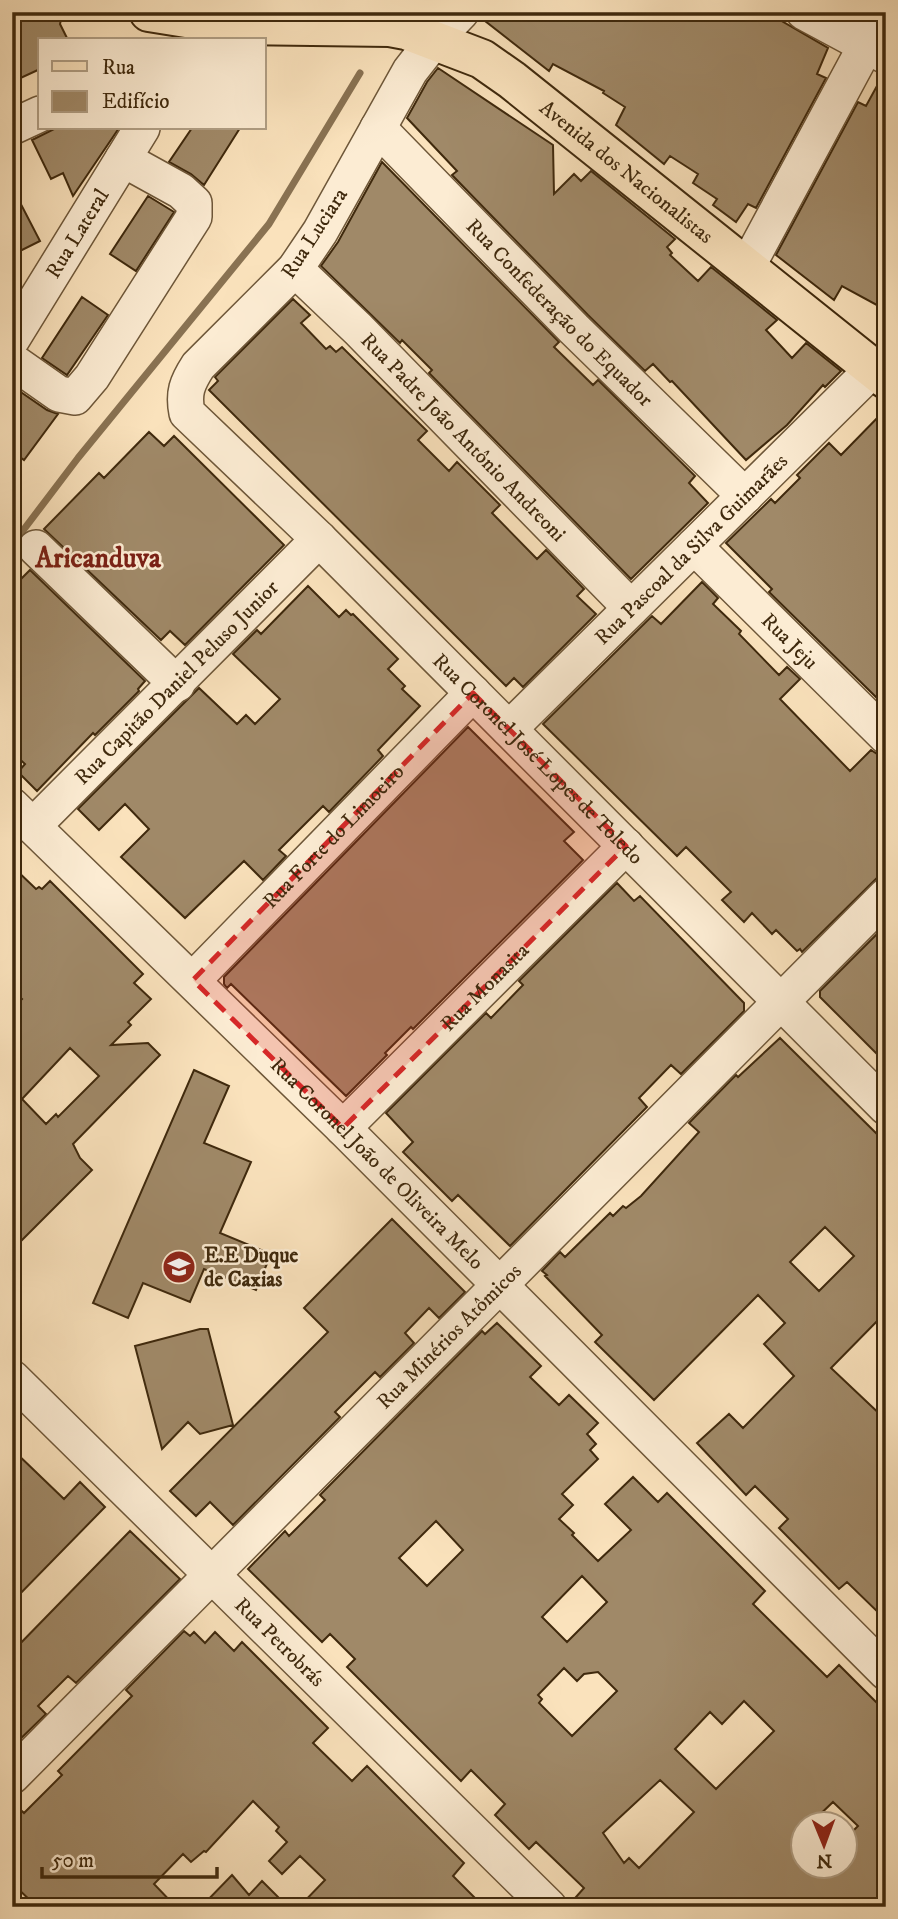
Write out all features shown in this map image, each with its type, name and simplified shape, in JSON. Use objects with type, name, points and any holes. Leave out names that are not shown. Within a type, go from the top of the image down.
[{"type":"main road","name":"Avenida dos Nacionalistas","points":[[149,12],[201,32],[347,20],[390,27],[435,39],[482,58],[879,374]]},
{"type":"street","name":"Rua Luciara","points":[[187,413],[184,399],[187,383],[198,366],[295,269],[320,232],[410,71],[461,12]]},
{"type":"street","points":[[804,12],[876,51]]},
{"type":"street","points":[[747,267],[876,51],[884,12]]},
{"type":"street","points":[[12,127],[38,115]]},
{"type":"street","name":"Rua Confederação do Equador","points":[[378,128],[574,328],[745,496]]},
{"type":"street","name":"Rua Lateral","points":[[12,339],[141,130]]},
{"type":"street","points":[[12,361],[59,394],[75,397],[92,377],[194,217],[194,203],[181,191],[123,159]]},
{"type":"street","name":"Rua Padre João Antônio Andreoni","points":[[295,269],[358,329],[631,608]]},
{"type":"street","name":"Rua Pascoal da Silva Guimarães","points":[[509,729],[745,496],[879,374]]},
{"type":"street","name":"Rua Coronel José Lopes de Toledo","points":[[187,413],[319,539],[886,1107]]},
{"type":"street","name":"Rua Capitão Daniel Peluso Junior","points":[[23,816],[177,684],[319,539]]},
{"type":"street","name":"Rua Jeju","points":[[694,546],[886,736]]},
{"type":"street","points":[[36,548],[177,684]]},
{"type":"street","name":"Rua Forte do Limoeiro","points":[[193,980],[473,693]]},
{"type":"street","name":"Rua Coronel João de Oliveira Melo","points":[[23,816],[343,1128],[886,1672]]},
{"type":"street","name":"Rua Monasita","points":[[343,1128],[626,846]]},
{"type":"street","name":"Rua Minérios Atômicos","points":[[12,1776],[886,896]]},
{"type":"street","name":"Rua Petrobrás","points":[[12,1378],[549,1907]]},
{"type":"highlighted area","points":[[473,693],[626,846],[343,1128],[193,980]]},
{"type":"building","points":[[12,12],[49,12],[62,15],[60,24],[67,38],[38,38],[38,70],[12,82]]},
{"type":"building","points":[[481,12],[766,12],[828,48],[817,74],[826,78],[756,208],[748,204],[736,222],[713,205],[717,199],[693,183],[698,174],[670,156],[664,164],[616,125],[625,107],[603,93],[604,91],[553,64],[549,71],[480,17]]},
{"type":"building","points":[[438,68],[553,145],[554,194],[574,174],[581,181],[591,171],[675,239],[667,247],[672,253],[670,255],[698,281],[711,267],[777,320],[766,330],[792,358],[806,343],[841,371],[825,387],[823,385],[787,425],[746,460],[672,381],[653,364],[645,371],[588,315],[452,175],[457,171],[407,118]]},
{"type":"building","points":[[883,75],[886,76],[886,310],[842,286],[834,300],[776,255],[858,102],[866,106]]},
{"type":"building","points":[[52,130],[118,130],[73,196],[63,173],[51,179],[32,140]]},
{"type":"building","points":[[191,130],[239,130],[204,185],[169,162]]},
{"type":"building","points":[[382,162],[559,342],[554,347],[593,385],[598,380],[695,476],[689,483],[708,503],[631,579],[429,373],[432,370],[402,340],[400,343],[321,266],[338,242]]},
{"type":"building","points":[[12,187],[40,241],[12,255]]},
{"type":"building","points":[[148,196],[174,212],[136,271],[110,254]]},
{"type":"building","points":[[82,297],[108,315],[67,375],[42,358]]},
{"type":"building","points":[[293,299],[310,315],[301,323],[326,349],[330,346],[336,352],[342,347],[427,431],[418,440],[449,471],[457,462],[500,505],[492,513],[537,559],[546,550],[584,589],[577,596],[596,614],[523,687],[514,678],[506,686],[209,390],[218,381],[215,377]]},
{"type":"building","points":[[12,386],[47,410],[58,414],[24,460],[12,451]]},
{"type":"building","points":[[886,409],[886,529],[879,535],[886,542],[886,691],[878,699],[769,592],[772,589],[726,543],[771,499],[775,503],[800,478],[797,475],[829,443],[841,455]]},
{"type":"building","points":[[149,432],[164,446],[174,436],[284,545],[185,645],[170,631],[161,640],[44,529],[99,473],[104,478]]},
{"type":"building","points":[[30,570],[145,681],[139,691],[95,735],[93,733],[37,791],[18,772],[25,764],[12,752],[12,588]]},
{"type":"building","points":[[702,582],[718,598],[713,604],[741,631],[739,634],[779,675],[787,667],[800,679],[780,699],[850,771],[871,750],[886,760],[886,780],[878,788],[886,796],[886,869],[802,952],[800,949],[797,951],[776,930],[772,934],[752,913],[744,922],[722,900],[731,892],[686,847],[677,856],[543,724],[652,616],[661,624]]},
{"type":"building","points":[[308,586],[339,617],[346,610],[353,614],[398,659],[388,669],[405,686],[402,689],[420,706],[378,750],[383,756],[329,812],[323,806],[279,850],[286,856],[263,880],[244,861],[185,918],[121,857],[149,829],[125,804],[99,830],[78,809],[199,688],[237,724],[246,715],[255,724],[280,699],[233,654],[257,630],[261,634]]},
{"type":"building","points":[[468,727],[574,832],[564,841],[583,860],[413,1029],[411,1027],[346,1096],[231,984],[227,988],[224,977]]},
{"type":"building","points":[[12,866],[36,889],[42,889],[50,881],[143,974],[134,983],[151,999],[128,1022],[131,1025],[111,1045],[148,1043],[160,1055],[73,1144],[80,1158],[92,1170],[12,1250],[12,1009],[22,999],[12,990]],"holes":[[[70,1048],[99,1076],[58,1117],[56,1114],[46,1124],[22,1099]]]},
{"type":"building","points":[[617,883],[634,901],[640,896],[744,1003],[744,1011],[681,1074],[671,1065],[639,1098],[647,1107],[510,1246],[458,1195],[452,1201],[403,1152],[413,1142],[386,1113],[486,1013],[491,1018],[523,985],[519,981]]},
{"type":"building","points":[[886,925],[886,1063],[820,997],[820,991]]},
{"type":"building","points":[[780,1038],[886,1143],[886,1312],[831,1368],[886,1420],[886,1620],[847,1582],[839,1589],[779,1528],[788,1519],[755,1486],[746,1495],[697,1443],[729,1414],[743,1428],[794,1376],[764,1344],[785,1323],[758,1295],[654,1400],[595,1342],[602,1335],[542,1271],[560,1252],[565,1257],[610,1213],[613,1216],[623,1206],[626,1208],[641,1196],[699,1132],[689,1123],[736,1075],[738,1077]],"holes":[[[825,1227],[854,1256],[819,1291],[790,1262]]]},
{"type":"building","points":[[194,1070],[229,1086],[204,1143],[251,1162],[220,1233],[271,1254],[256,1290],[204,1269],[190,1302],[143,1283],[128,1318],[93,1303]]},
{"type":"building","points":[[392,1219],[465,1292],[439,1318],[429,1308],[405,1333],[414,1343],[380,1377],[375,1372],[335,1412],[340,1417],[233,1525],[210,1502],[196,1516],[170,1491],[328,1332],[304,1308]]},
{"type":"building","points":[[497,1323],[541,1366],[530,1377],[559,1405],[569,1395],[598,1423],[587,1434],[596,1444],[590,1450],[598,1459],[562,1494],[573,1505],[559,1519],[598,1561],[631,1530],[605,1504],[633,1477],[658,1502],[667,1493],[765,1591],[753,1604],[827,1677],[839,1665],[886,1712],[886,1907],[586,1907],[576,1897],[584,1888],[536,1842],[529,1849],[495,1815],[505,1804],[471,1770],[461,1781],[347,1667],[355,1659],[330,1634],[322,1642],[248,1569],[285,1531],[289,1536],[325,1500],[320,1495],[482,1331],[485,1334]],"holes":[[[436,1521],[463,1550],[427,1586],[399,1558]],[[582,1576],[607,1602],[567,1642],[542,1617]],[[564,1668],[577,1681],[584,1674],[598,1672],[617,1691],[572,1736],[539,1703],[542,1699],[538,1695]],[[744,1701],[774,1731],[716,1789],[675,1749],[710,1712],[722,1724]],[[660,1780],[694,1812],[639,1868],[629,1858],[624,1863],[603,1833]]]},
{"type":"building","points":[[208,1329],[233,1425],[200,1434],[188,1422],[162,1449],[135,1346]]},
{"type":"building","points":[[12,1449],[64,1499],[80,1482],[105,1507],[12,1602]]},
{"type":"building","points":[[130,1531],[180,1579],[76,1683],[68,1676],[38,1706],[46,1714],[12,1747],[12,1652]]},
{"type":"building","points":[[184,1631],[190,1636],[194,1632],[205,1643],[215,1632],[234,1651],[242,1642],[328,1728],[313,1743],[352,1781],[367,1766],[464,1863],[453,1876],[484,1907],[299,1907],[325,1880],[300,1856],[282,1874],[269,1861],[287,1842],[276,1831],[279,1827],[253,1801],[206,1852],[191,1862],[183,1854],[154,1884],[176,1907],[37,1907],[12,1883],[12,1802],[24,1813],[62,1775],[58,1771],[132,1696],[126,1690]]},
{"type":"building","points":[[232,1875],[249,1895],[262,1881],[288,1907],[201,1907]]},
{"type":"waterway","points":[[12,545],[78,458],[269,224],[360,73]]},
{"type":"place","name":"E.E Duque de Caxias","points":[[179,1267]]},
{"type":"district","name":"Aricanduva","points":[[98,557]]}]
